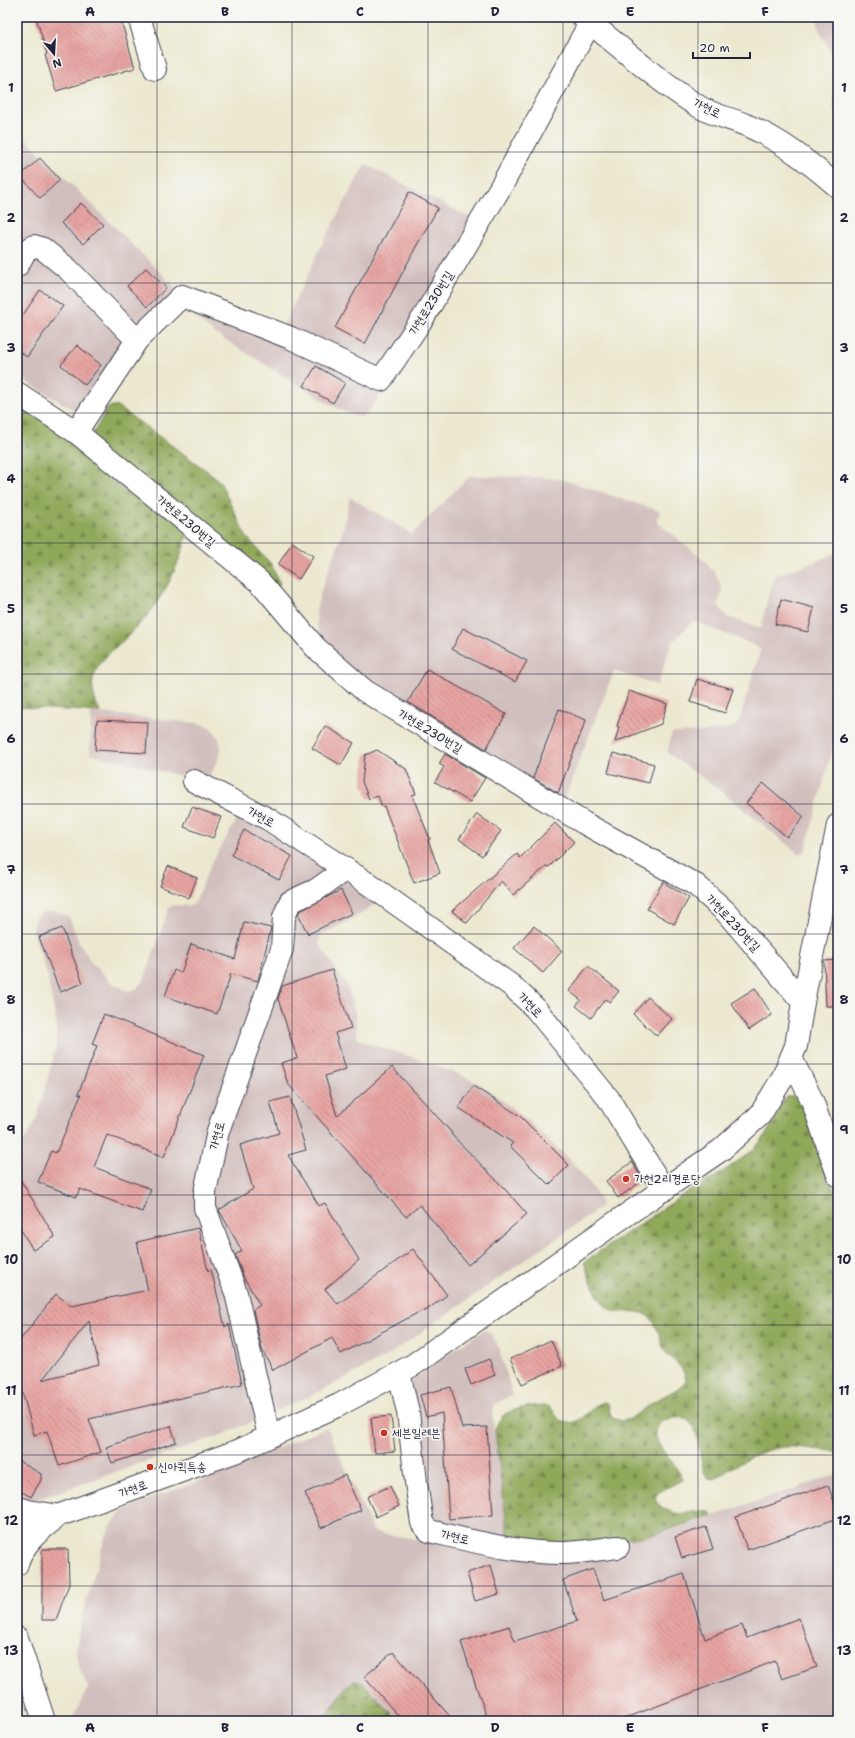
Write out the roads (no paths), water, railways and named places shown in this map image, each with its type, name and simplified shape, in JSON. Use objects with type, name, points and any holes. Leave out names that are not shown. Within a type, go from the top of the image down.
[{"type":"street","points":[[139,17],[156,70]]},
{"type":"street","name":"가현로","points":[[586,20],[660,79],[699,107],[745,125],[778,141],[804,158],[838,187]]},
{"type":"street","name":"가현로230번길","points":[[76,432],[137,340],[182,296],[291,338],[381,380],[423,318],[503,183],[586,20]]},
{"type":"street","points":[[17,266],[25,252],[34,246],[43,249],[68,269],[137,340]]},
{"type":"street","name":"가현로230번길","points":[[17,393],[76,432],[260,582],[315,648],[365,691],[584,823],[696,885],[726,912],[803,1002]]},
{"type":"street","name":"가현로","points":[[194,781],[268,820],[368,883],[512,986],[536,1008],[608,1098],[664,1190]]},
{"type":"street","name":"가현로","points":[[17,1529],[240,1450],[339,1405],[414,1365],[721,1150],[760,1115],[782,1079],[796,1046],[803,1002],[838,825]]},
{"type":"street","name":"가현로","points":[[269,1436],[236,1293],[205,1208],[205,1192],[218,1131],[282,949],[284,916],[290,902],[316,890],[346,869]]},
{"type":"street","points":[[791,1058],[812,1100],[838,1176]]},
{"type":"street","name":"가현로","points":[[399,1373],[408,1412],[422,1523],[429,1531],[502,1547],[536,1551],[566,1553],[618,1547]]},
{"type":"street","points":[[17,1507],[28,1511],[60,1515]]},
{"type":"street","points":[[17,1564],[21,1552],[34,1536],[60,1515]]},
{"type":"street","points":[[17,1638],[44,1721]]},
{"type":"place","name":"가현2리경로당","points":[[626,1179]]},
{"type":"place","name":"세븐일레븐","points":[[384,1433]]},
{"type":"place","name":"신아퀵특송","points":[[150,1467]]}]
